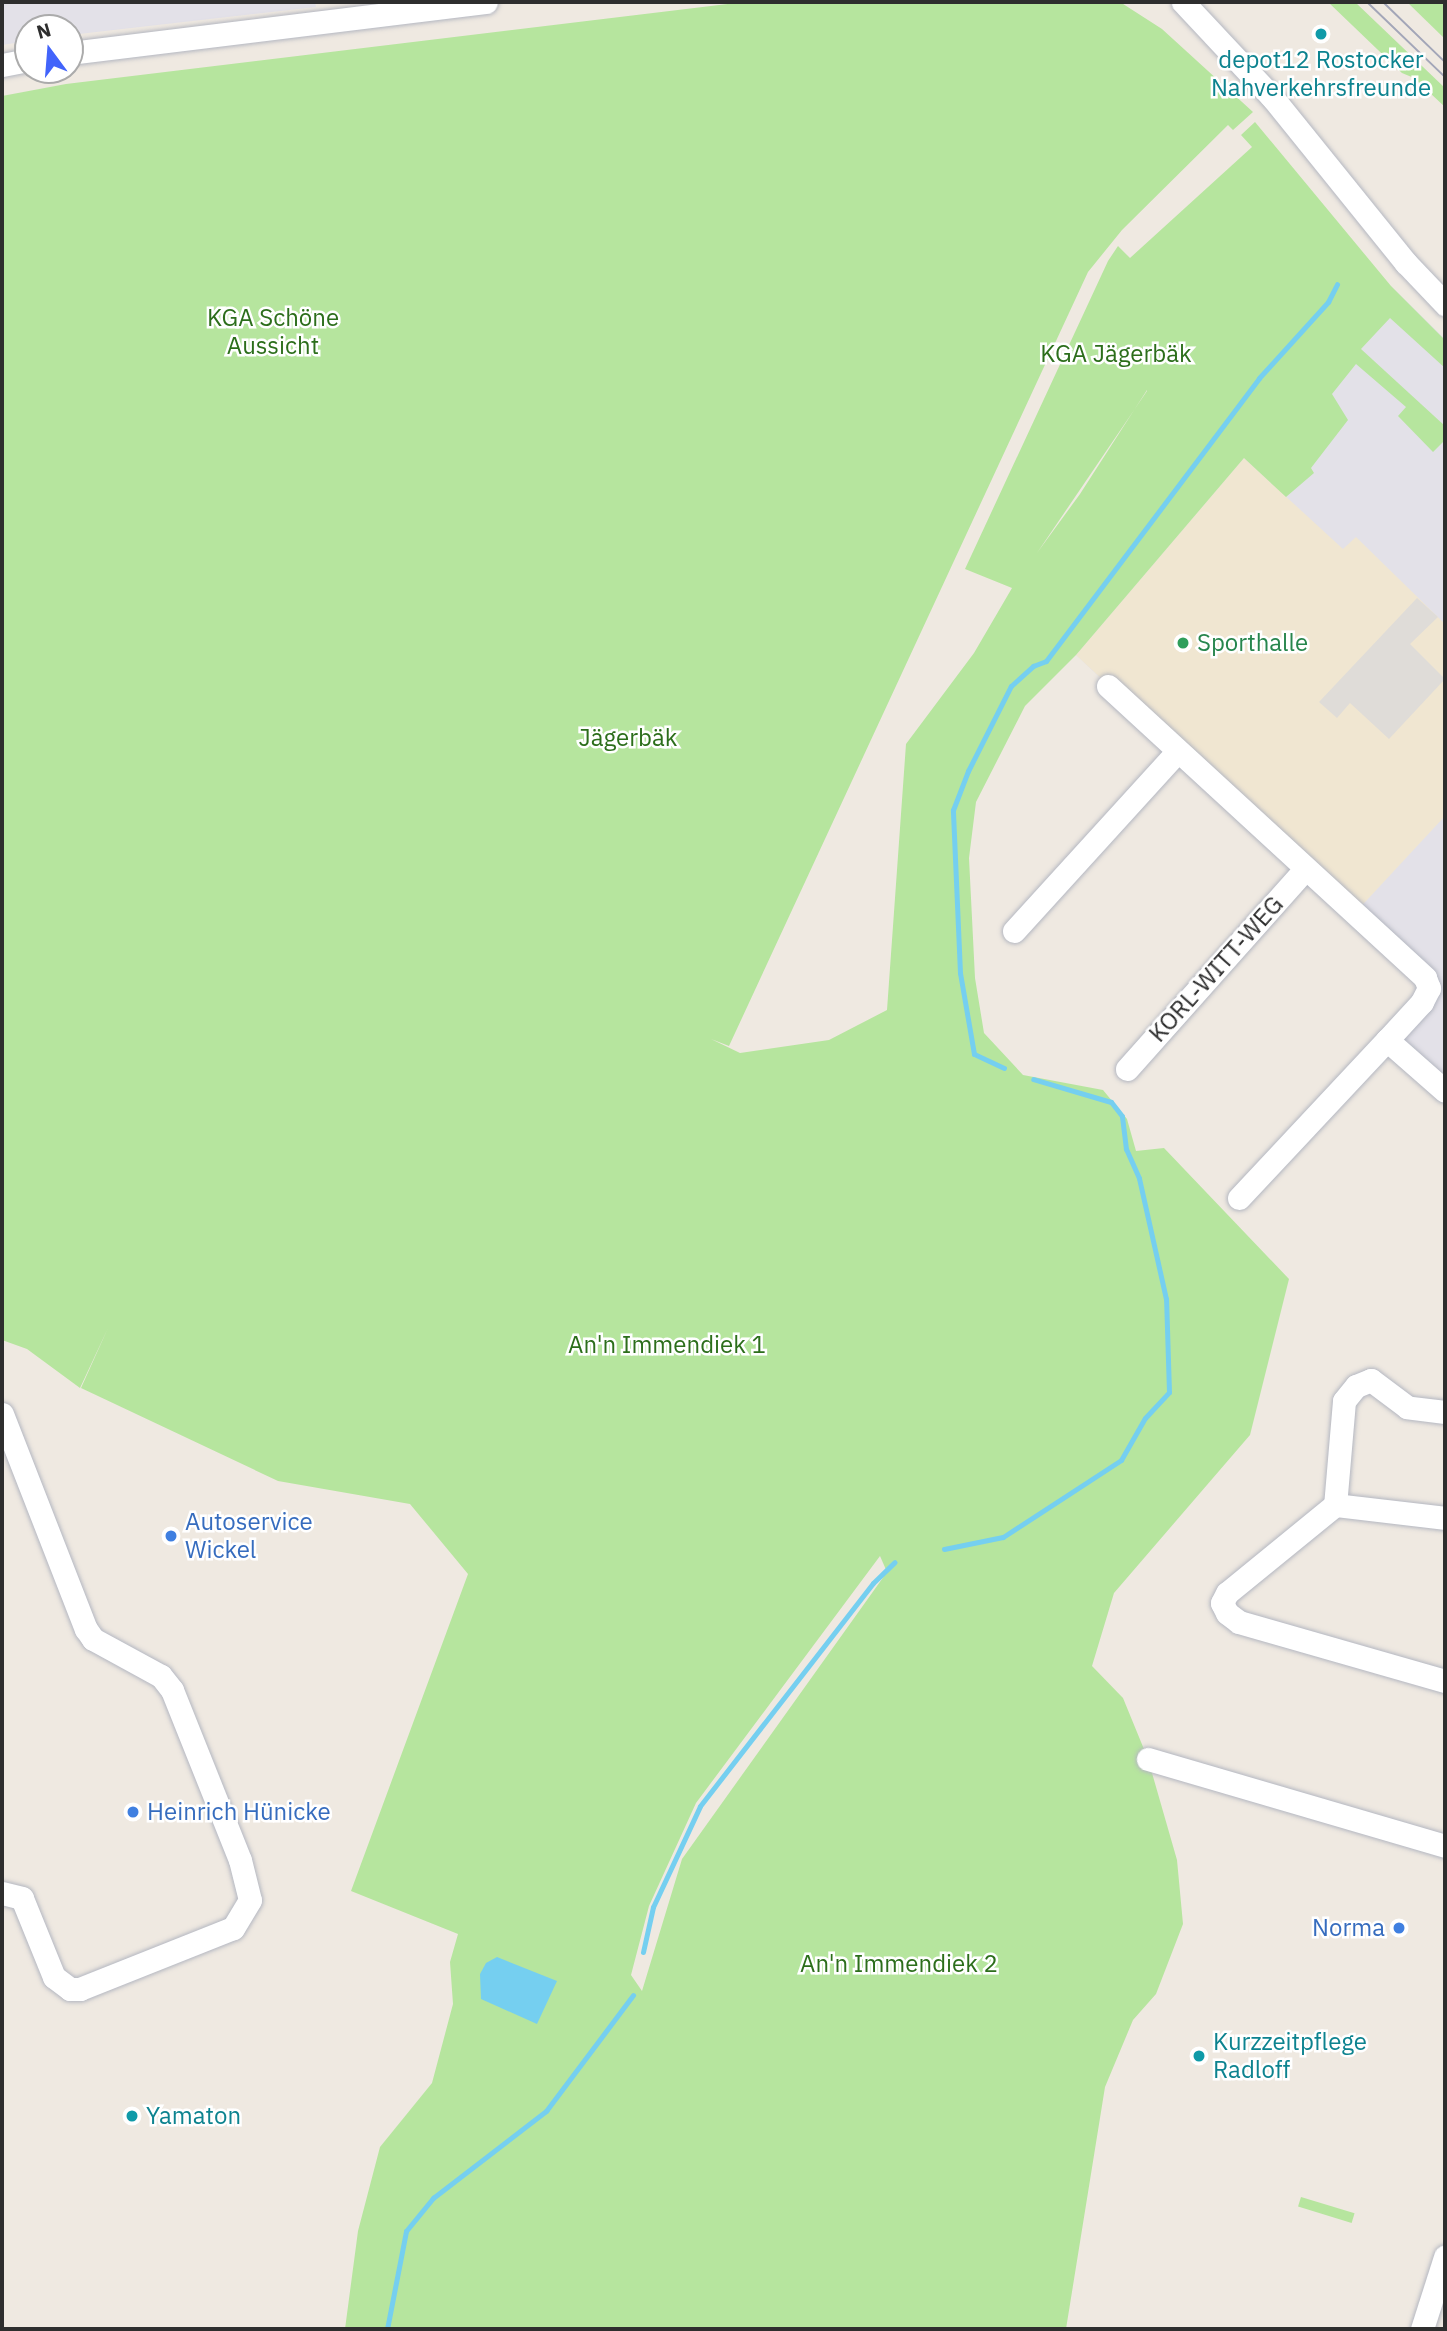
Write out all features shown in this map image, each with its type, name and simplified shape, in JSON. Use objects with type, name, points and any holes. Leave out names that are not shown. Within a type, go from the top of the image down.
[{"type":"street","points":[[84,51],[486,2]]},
{"type":"street","points":[[1183,2],[1264,88],[1406,263],[1445,304]]},
{"type":"street","points":[[1108,686],[1304,870],[1425,978],[1429,988],[1422,1002],[1240,1198]]},
{"type":"street","points":[[1014,931],[1177,752]]},
{"type":"street","name":"KORL-WITT-WEG","points":[[1127,1069],[1304,870]]},
{"type":"street","points":[[1387,1040],[1445,1091]]},
{"type":"street","points":[[1445,1412],[1407,1407],[1371,1380],[1356,1386],[1344,1401],[1335,1505],[1227,1593],[1222,1603],[1227,1614],[1239,1622],[1445,1681]]},
{"type":"street","points":[[2,1414],[86,1629],[93,1639],[161,1676],[172,1690],[240,1860],[250,1900],[233,1928],[80,1989],[70,1989],[54,1977],[22,1898],[2,1893]]},
{"type":"street","points":[[1335,1505],[1445,1518]]},
{"type":"street","points":[[1149,1759],[1445,1846]]},
{"type":"street","points":[[1422,2329],[1445,2256]]},
{"type":"shaded area","points":[[2,2],[315,2],[316,7],[84,33],[84,14],[14,14],[14,43],[2,45]]},
{"type":"shaded area","points":[[1391,286],[1445,339],[1445,1091],[1387,1040],[1429,988],[1076,655]]},
{"type":"shaded area","points":[[1244,458],[1343,549],[1356,537],[1445,624],[1445,816],[1354,914],[1076,655]]},
{"type":"shaded area","points":[[1417,598],[1438,617],[1410,644],[1445,679],[1389,739],[1350,703],[1337,718],[1319,702]]},
{"type":"green space","points":[[744,2],[1120,2],[1162,29],[1253,112],[1233,130],[1228,125],[1122,230],[1088,272],[729,1046],[711,1039],[740,1053],[829,1040],[887,1010],[906,744],[974,653],[1012,588],[965,569],[1108,261],[1118,246],[1130,258],[1252,147],[1241,135],[1255,122],[1391,286],[1445,340],[1445,368],[1390,318],[1361,349],[1445,426],[1445,440],[1433,452],[1398,416],[1406,407],[1356,364],[1332,394],[1348,420],[1311,468],[1314,473],[1286,497],[1244,458],[1076,655],[1025,706],[976,802],[969,858],[975,978],[984,1033],[1023,1075],[1103,1090],[1127,1119],[1136,1151],[1164,1148],[1289,1279],[1250,1435],[1114,1593],[1092,1666],[1123,1698],[1148,1759],[1177,1860],[1183,1924],[1156,1994],[1133,2020],[1105,2087],[1066,2329],[345,2329],[358,2231],[380,2147],[432,2083],[453,2004],[450,1962],[458,1934],[351,1891],[468,1574],[410,1504],[278,1481],[81,1388],[108,1328],[80,1388],[27,1349],[2,1340],[2,96],[66,84],[84,84],[84,82]],"holes":[[[1134,410],[1080,494],[1037,553]],[[880,1556],[887,1572],[682,1859],[642,1991],[631,1975],[649,1906],[696,1803]]]},
{"type":"green space","points":[[1328,2],[1355,2],[1445,88],[1445,107],[1414,78],[1402,73]]},
{"type":"green space","points":[[1407,2],[1445,2],[1445,39]]},
{"type":"green space","points":[[1301,2197],[1355,2213],[1352,2223],[1298,2207]]},
{"type":"water","points":[[497,1957],[557,1981],[537,2024],[481,1999],[480,1974],[486,1963]]},
{"type":"waterway","points":[[1004,1068],[974,1054],[960,973],[953,810],[968,771],[1011,686],[1033,666],[1046,661],[1259,378],[1328,302],[1337,284]]},
{"type":"waterway","points":[[944,1549],[1003,1537],[1121,1460],[1145,1418],[1169,1392],[1166,1299],[1139,1178],[1126,1149],[1122,1116],[1111,1102],[1033,1079]]},
{"type":"waterway","points":[[643,1952],[653,1907],[700,1806],[873,1583],[895,1562]]},
{"type":"waterway","points":[[387,2329],[406,2231],[433,2198],[546,2111],[633,1995]]},
{"type":"tram line","points":[[1367,2],[1445,77]]},
{"type":"tram line","points":[[1383,2],[1445,62]]},
{"type":"place","name":"depot12 Rostocker Nahverkehrsfreunde","points":[[1321,34]]},
{"type":"place","name":"Sporthalle","points":[[1183,643]]},
{"type":"place","name":"Autoservice Wickel","points":[[171,1536]]},
{"type":"place","name":"Heinrich Hünicke","points":[[133,1812]]},
{"type":"place","name":"Norma","points":[[1399,1928]]},
{"type":"place","name":"Kurzzeitpflege Radloff","points":[[1199,2056]]},
{"type":"place","name":"Yamaton","points":[[132,2116]]},
{"type":"park label","name":"KGA Schöne Aussicht","points":[[273,332]]},
{"type":"park label","name":"KGA Jägerbäk","points":[[1116,354]]},
{"type":"park label","name":"Jägerbäk","points":[[628,738]]},
{"type":"park label","name":"An'n Immendiek 1","points":[[667,1345]]},
{"type":"park label","name":"An'n Immendiek 2","points":[[899,1964]]}]
